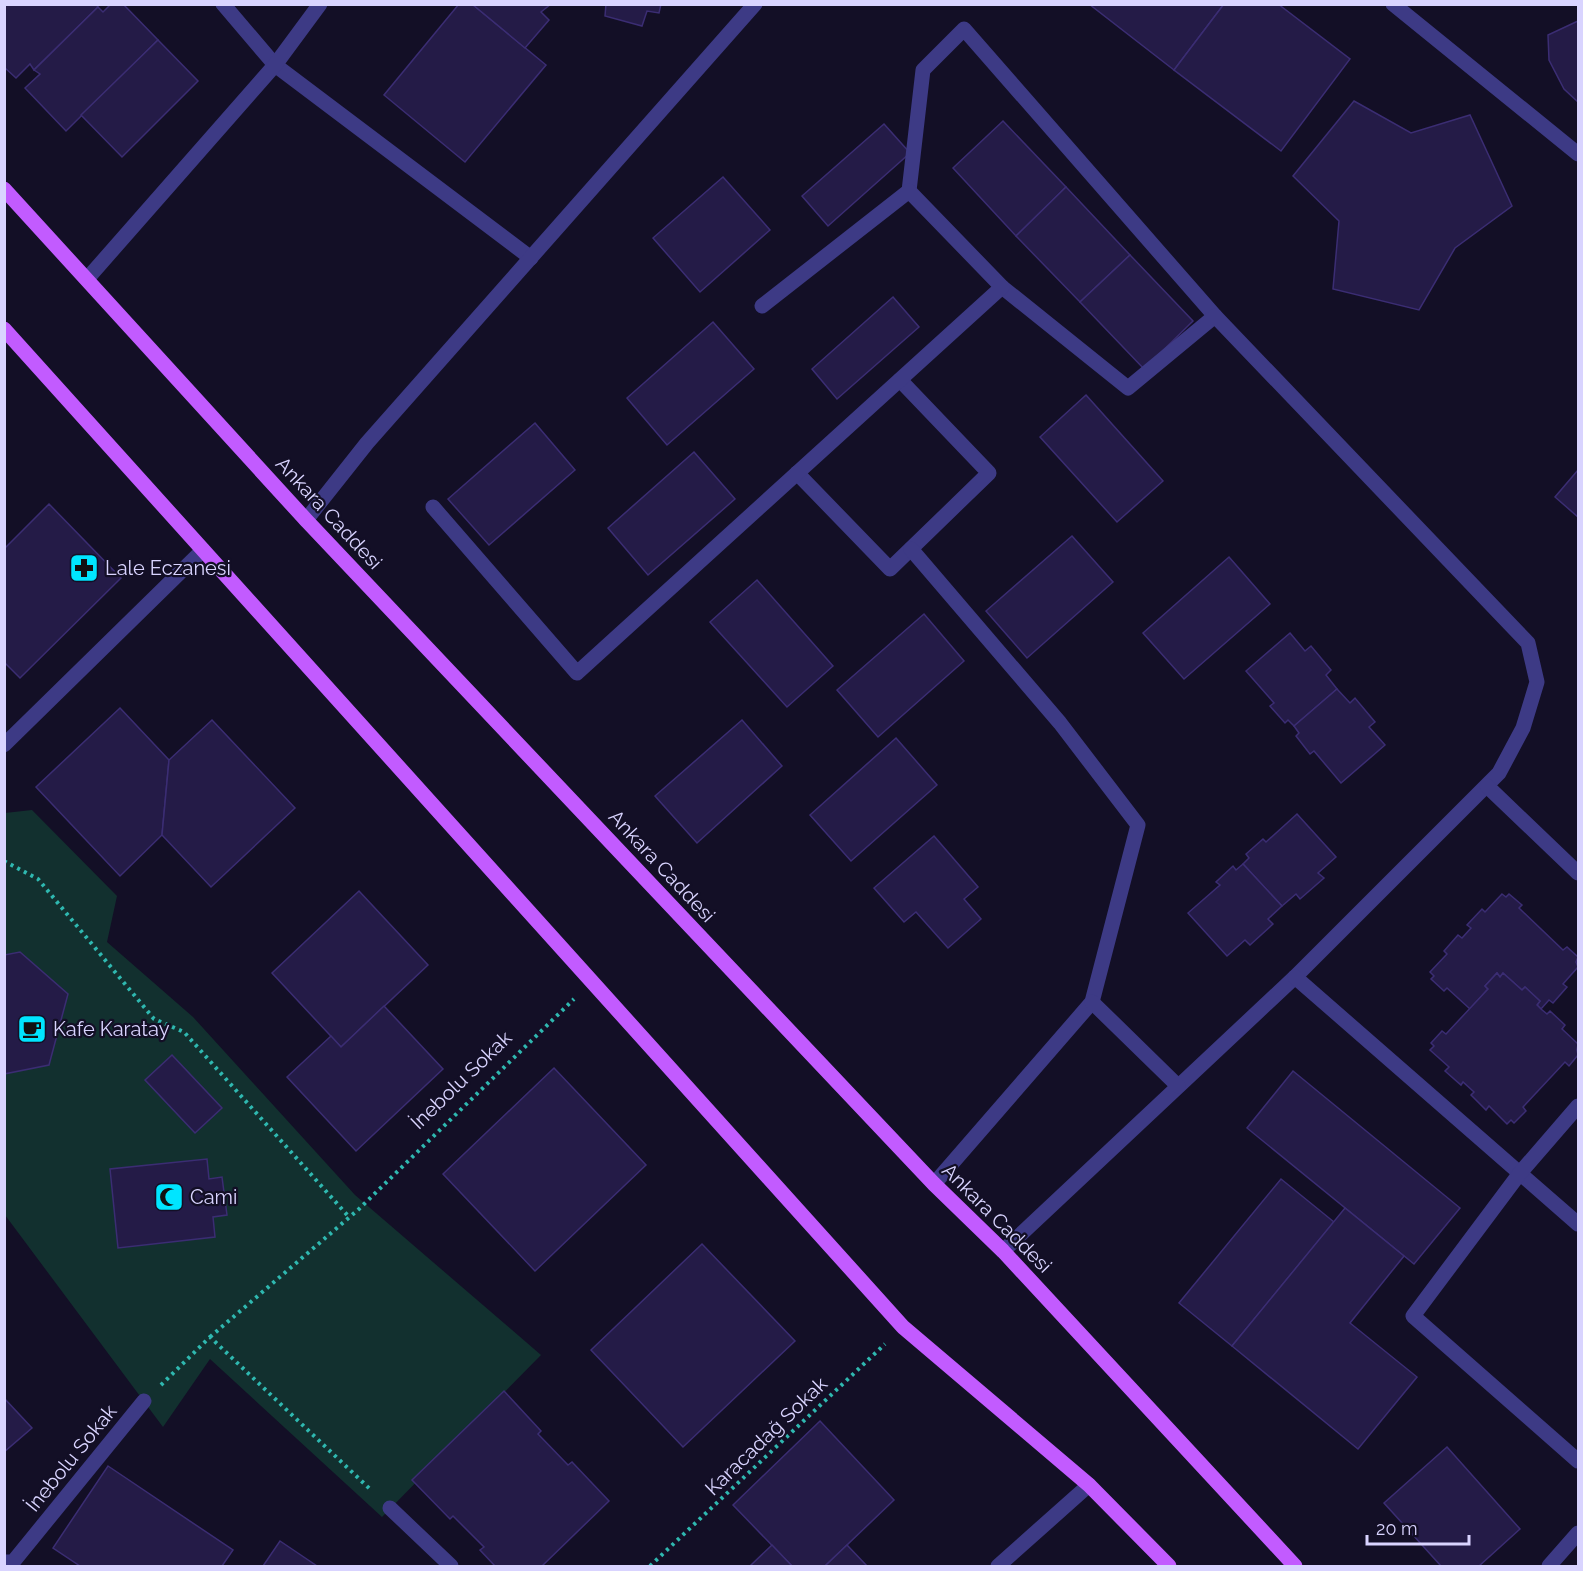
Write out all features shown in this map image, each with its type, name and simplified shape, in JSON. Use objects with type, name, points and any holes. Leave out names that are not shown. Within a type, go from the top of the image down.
[{"type":"main road","name":"Ankara Caddesi","points":[[4,189],[306,520],[934,1184],[1003,1251],[1295,1566]]},
{"type":"main road","points":[[4,329],[903,1327],[1089,1485],[1169,1566]]},
{"type":"street","points":[[223,4],[275,65],[531,258]]},
{"type":"street","points":[[87,279],[275,65],[320,4]]},
{"type":"street","points":[[306,520],[368,443],[754,4]]},
{"type":"street","points":[[1394,4],[1578,154]]},
{"type":"street","points":[[762,306],[909,191],[923,70],[964,29],[1215,316],[1528,644],[1537,681],[1523,728],[1500,773],[1294,977],[1003,1251]]},
{"type":"street","points":[[909,191],[1002,287],[1128,388],[1215,316]]},
{"type":"street","points":[[433,507],[578,673],[1002,287]]},
{"type":"street","points":[[797,473],[890,569],[989,473],[900,380]]},
{"type":"street","points":[[911,549],[1060,723],[1138,825],[1092,1002],[934,1184]]},
{"type":"street","points":[[4,746],[204,550]]},
{"type":"street","points":[[1486,786],[1578,873]]},
{"type":"street","points":[[1294,977],[1578,1224]]},
{"type":"street","points":[[1092,1002],[1178,1086]]},
{"type":"street","points":[[1578,1106],[1520,1173],[1413,1316],[1578,1461]]},
{"type":"street","name":"İnebolu Sokak","points":[[4,1562],[13,1563],[144,1401]]},
{"type":"street","points":[[998,1566],[1089,1485]]},
{"type":"street","points":[[390,1508],[451,1566]]},
{"type":"street","points":[[1549,1566],[1578,1533]]},
{"type":"path","points":[[4,861],[38,879],[154,1019],[184,1032],[349,1217]]},
{"type":"path","name":"İnebolu Sokak","points":[[144,1401],[210,1337],[359,1209],[592,981]]},
{"type":"path","name":"Karacadağ Sokak","points":[[650,1566],[903,1327]]},
{"type":"path","points":[[210,1337],[390,1508]]},
{"type":"green space","points":[[32,810],[117,896],[107,942],[193,1017],[355,1195],[541,1355],[382,1517],[210,1359],[163,1427],[5,1215],[5,813]]},
{"type":"building","points":[[4,4],[96,4],[98,7],[34,70],[30,64],[16,78],[4,67]]},
{"type":"building","points":[[111,4],[123,4],[158,40],[66,131],[25,88],[40,74],[34,70],[98,7],[103,12]]},
{"type":"building","points":[[459,4],[472,4],[546,65],[465,162],[384,95]]},
{"type":"building","points":[[472,4],[551,4],[541,12],[549,20],[525,48]]},
{"type":"building","points":[[606,4],[661,4],[659,13],[647,11],[642,26],[605,16]]},
{"type":"building","points":[[1089,4],[1224,4],[1174,70]]},
{"type":"building","points":[[1224,4],[1278,4],[1350,59],[1281,151],[1174,70]]},
{"type":"building","points":[[1578,21],[1578,102],[1564,89],[1549,60],[1548,35]]},
{"type":"building","points":[[158,40],[198,81],[122,157],[81,115]]},
{"type":"building","points":[[1354,101],[1411,133],[1470,115],[1512,206],[1455,248],[1419,310],[1333,289],[1339,221],[1293,176]]},
{"type":"building","points":[[1003,121],[1066,187],[1016,236],[953,168]]},
{"type":"building","points":[[884,124],[910,153],[828,226],[802,196]]},
{"type":"building","points":[[723,177],[770,230],[700,292],[653,238]]},
{"type":"building","points":[[1066,187],[1130,255],[1080,302],[1016,236]]},
{"type":"building","points":[[1130,255],[1193,321],[1144,369],[1080,302]]},
{"type":"building","points":[[893,297],[919,327],[837,399],[812,369]]},
{"type":"building","points":[[713,322],[754,369],[667,445],[627,398]]},
{"type":"building","points":[[1086,395],[1163,481],[1117,522],[1040,437]]},
{"type":"building","points":[[535,423],[575,470],[489,545],[448,499]]},
{"type":"building","points":[[694,452],[735,499],[648,575],[608,528]]},
{"type":"building","points":[[1578,470],[1578,517],[1555,497]]},
{"type":"building","points":[[49,504],[121,578],[20,678],[4,662],[4,549]]},
{"type":"building","points":[[1072,536],[1113,582],[1027,658],[986,611]]},
{"type":"building","points":[[1229,557],[1270,604],[1184,679],[1143,633]]},
{"type":"building","points":[[757,580],[833,666],[787,707],[710,622]]},
{"type":"building","points":[[924,614],[964,661],[878,737],[837,690]]},
{"type":"building","points":[[1290,633],[1305,651],[1311,646],[1331,670],[1326,675],[1337,689],[1294,726],[1288,720],[1285,723],[1270,706],[1274,703],[1246,671]]},
{"type":"building","points":[[1337,689],[1350,703],[1355,698],[1375,722],[1369,727],[1385,745],[1341,783],[1314,751],[1310,754],[1296,736],[1299,733],[1294,726]]},
{"type":"building","points":[[120,708],[169,760],[162,835],[120,876],[36,787]]},
{"type":"building","points":[[212,720],[295,808],[211,887],[162,835],[169,760]]},
{"type":"building","points":[[742,720],[782,766],[697,843],[655,796]]},
{"type":"building","points":[[896,738],[937,785],[851,861],[810,815]]},
{"type":"building","points":[[1297,814],[1336,857],[1318,873],[1324,878],[1300,899],[1296,894],[1282,906],[1243,864],[1249,858],[1246,854],[1263,839],[1266,842]]},
{"type":"building","points":[[934,836],[978,887],[964,899],[981,919],[948,948],[916,912],[904,922],[874,888]]},
{"type":"building","points":[[1243,864],[1282,906],[1268,919],[1273,924],[1250,945],[1245,940],[1227,956],[1188,913],[1220,885],[1216,882],[1233,866],[1236,870]]},
{"type":"building","points":[[359,891],[428,965],[341,1047],[272,973]]},
{"type":"building","points":[[1502,894],[1506,897],[1509,894],[1522,905],[1519,908],[1563,950],[1567,947],[1578,957],[1576,962],[1578,967],[1563,984],[1567,987],[1553,1003],[1549,1000],[1541,1009],[1537,1005],[1540,1001],[1525,987],[1522,990],[1503,973],[1500,977],[1497,973],[1485,986],[1488,989],[1470,1009],[1447,988],[1444,991],[1431,979],[1434,976],[1430,972],[1447,954],[1444,951],[1458,935],[1462,938],[1471,928],[1467,925],[1482,909],[1485,912]]},
{"type":"building","name":"Kafe Karatay","points":[[20,952],[68,994],[49,1065],[4,1074],[4,955]]},
{"type":"building","points":[[1497,973],[1500,977],[1503,973],[1522,990],[1525,987],[1540,1001],[1537,1005],[1547,1014],[1550,1011],[1565,1025],[1562,1029],[1578,1044],[1578,1055],[1569,1066],[1565,1062],[1523,1107],[1526,1111],[1514,1123],[1511,1120],[1507,1124],[1489,1106],[1486,1110],[1471,1095],[1474,1092],[1463,1082],[1461,1085],[1445,1071],[1449,1067],[1430,1050],[1434,1046],[1431,1043],[1442,1031],[1446,1034],[1488,989],[1485,986]]},
{"type":"building","points":[[384,1006],[443,1069],[356,1151],[287,1077],[331,1036],[341,1047]]},
{"type":"building","points":[[172,1055],[222,1108],[195,1133],[145,1080]]},
{"type":"building","points":[[554,1068],[646,1165],[535,1271],[443,1174]]},
{"type":"building","points":[[1293,1071],[1460,1208],[1414,1264],[1247,1128]]},
{"type":"building","name":"Cami","points":[[207,1159],[209,1179],[222,1177],[227,1215],[213,1217],[215,1237],[118,1248],[110,1169]]},
{"type":"building","points":[[1281,1179],[1334,1222],[1232,1346],[1179,1303]]},
{"type":"building","points":[[1345,1208],[1404,1256],[1350,1323],[1417,1377],[1358,1449],[1232,1346]]},
{"type":"building","points":[[702,1244],[795,1341],[683,1447],[591,1350]]},
{"type":"building","points":[[504,1391],[541,1431],[538,1434],[568,1465],[572,1462],[609,1501],[542,1566],[495,1566],[480,1550],[484,1547],[453,1516],[450,1519],[412,1480]]},
{"type":"building","points":[[4,1398],[32,1428],[4,1452]]},
{"type":"building","points":[[820,1421],[894,1500],[825,1566],[792,1566],[733,1505]]},
{"type":"building","points":[[1447,1447],[1520,1529],[1479,1566],[1441,1566],[1384,1503]]},
{"type":"building","points":[[108,1466],[233,1550],[222,1566],[80,1566],[53,1548]]},
{"type":"building","points":[[280,1541],[317,1566],[263,1566]]},
{"type":"building","points":[[772,1545],[792,1566],[750,1566]]},
{"type":"building","points":[[847,1545],[867,1566],[825,1566]]},
{"type":"place","name":"Lale Eczanesi","points":[[84,568]]},
{"type":"place","name":"Kafe Karatay","points":[[32,1029]]},
{"type":"place","name":"Cami","points":[[169,1197]]}]
